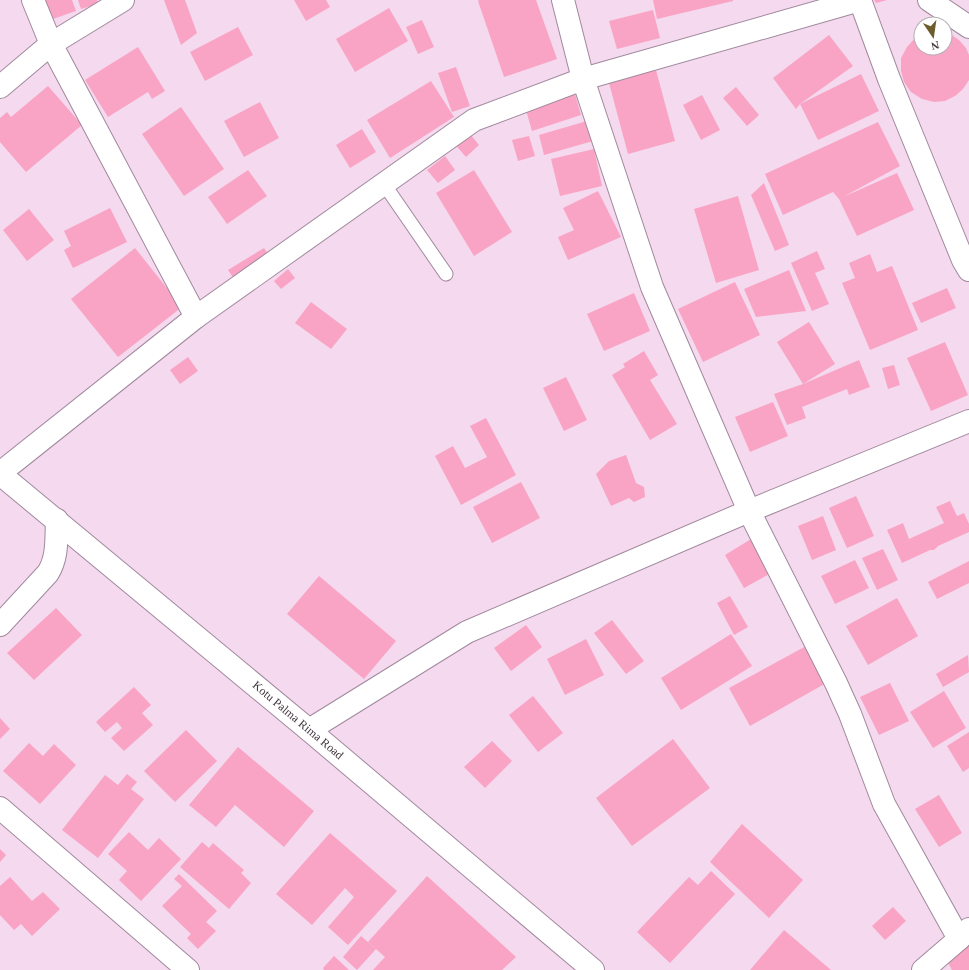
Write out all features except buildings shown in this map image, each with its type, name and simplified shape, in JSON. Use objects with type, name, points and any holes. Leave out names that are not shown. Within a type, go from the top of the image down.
[{"type":"street","points":[[33,0],[51,44],[196,317]]},
{"type":"street","points":[[0,87],[51,44],[123,0]]},
{"type":"street","points":[[563,0],[583,79],[652,287],[749,511],[836,683],[850,714],[884,804],[964,934],[923,970]]},
{"type":"street","points":[[0,474],[196,317],[474,120],[583,79],[860,0],[889,79],[963,260],[969,270]]},
{"type":"street","points":[[929,0],[969,27]]},
{"type":"street","points":[[309,730],[467,632],[749,511],[969,421]]},
{"type":"street","name":"Kotu Palma Rima Road","points":[[0,474],[309,730],[593,970]]},
{"type":"street","points":[[0,625],[48,573],[53,564],[57,520]]},
{"type":"street","points":[[0,808],[188,970]]},
{"type":"lane","points":[[384,184],[446,274]]}]
